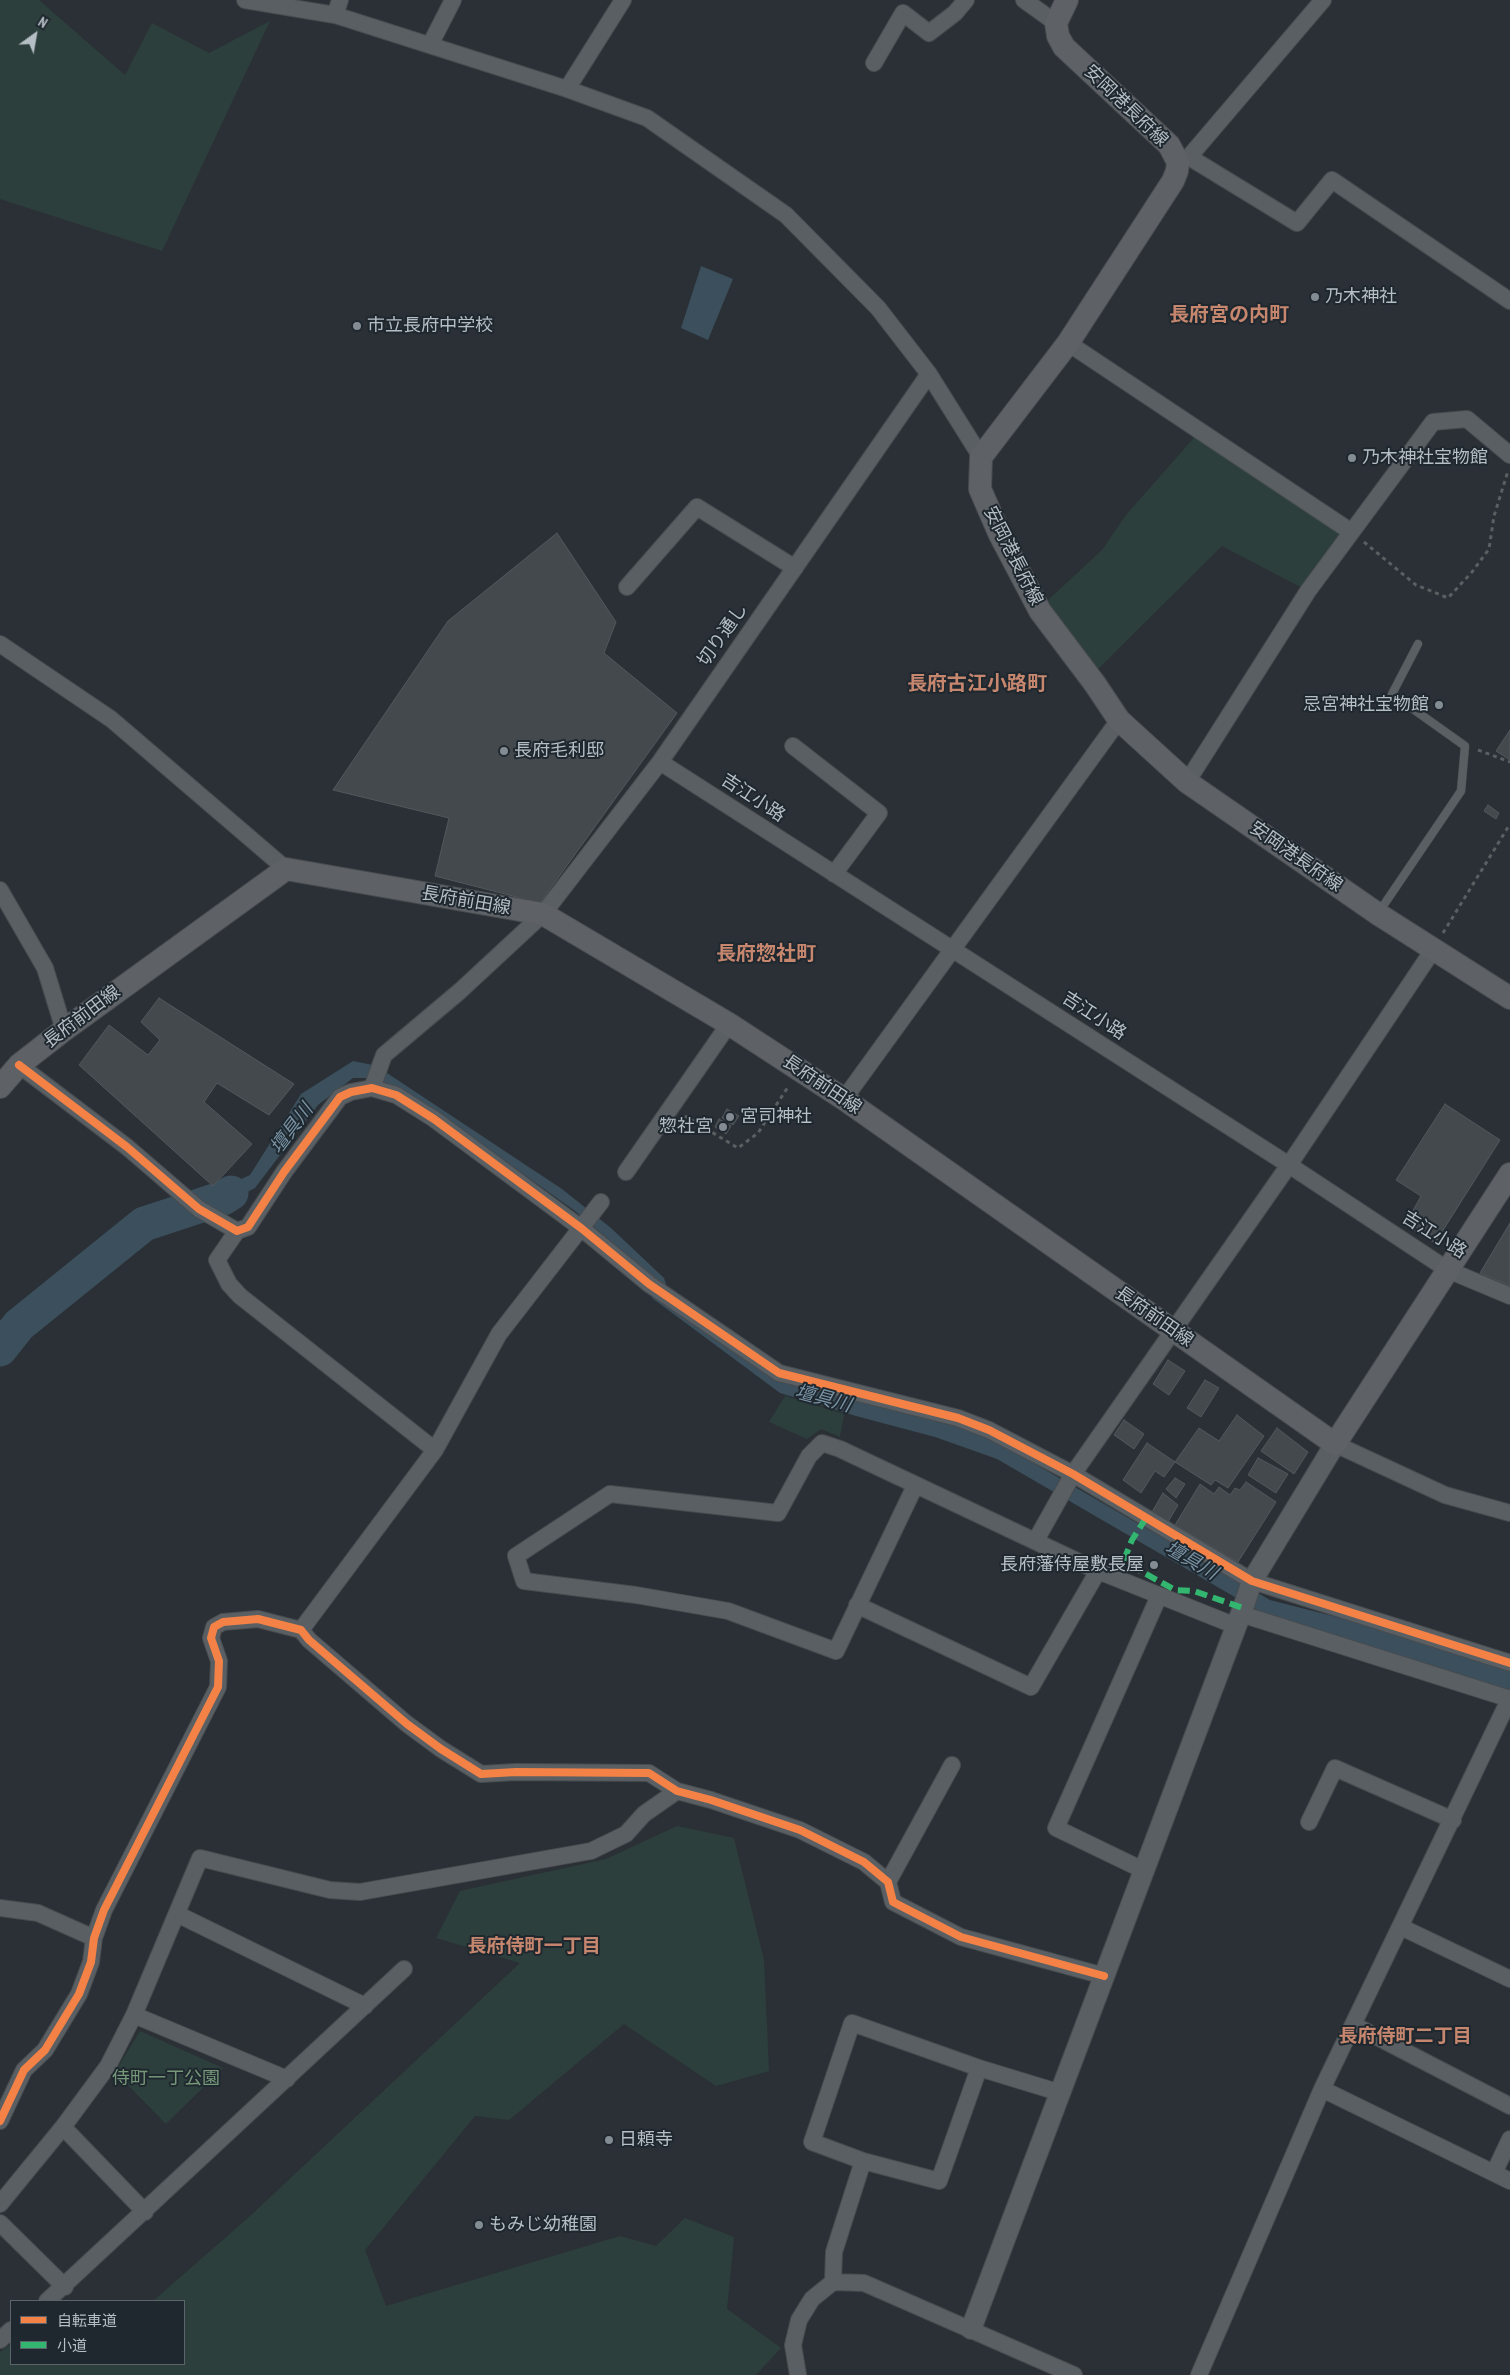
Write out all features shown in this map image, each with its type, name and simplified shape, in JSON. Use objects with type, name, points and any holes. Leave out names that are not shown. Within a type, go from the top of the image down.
[{"type":"main road","points":[[1056,23],[1067,0]]},
{"type":"main road","name":"安岡港長府線","points":[[1056,23],[1058,36],[1064,47],[1184,160],[1173,181],[1068,343],[981,457],[980,489],[1000,535],[1040,611],[1095,684],[1119,720],[1187,782],[1378,914],[1510,998]]},
{"type":"main road","name":"長府前田線","points":[[0,1087],[19,1065],[64,1030],[286,869],[543,914],[729,1024],[844,1099],[1335,1444]]},
{"type":"main road","points":[[1335,1444],[1510,1174]]},
{"type":"street","points":[[245,0],[337,7],[430,45],[566,89],[647,118],[786,215],[878,308],[929,374],[981,457]]},
{"type":"street","points":[[430,45],[453,0]]},
{"type":"street","points":[[566,89],[623,0]]},
{"type":"street","points":[[874,63],[903,13],[929,33],[955,12],[966,0]]},
{"type":"street","points":[[1024,0],[1056,23]]},
{"type":"street","points":[[1323,0],[1184,160],[1297,223],[1332,180],[1510,301]]},
{"type":"street","points":[[1068,343],[1350,531]]},
{"type":"street","name":"切り通し","points":[[372,1088],[384,1056],[460,991],[543,914],[660,762],[929,374]]},
{"type":"street","points":[[1187,782],[1274,643],[1350,531],[1433,422],[1467,419],[1510,455]]},
{"type":"street","points":[[627,588],[697,507],[795,568]]},
{"type":"street","points":[[0,644],[111,719],[286,869]]},
{"type":"street","points":[[844,1099],[954,950],[1119,720]]},
{"type":"street","points":[[793,746],[879,813],[834,874]]},
{"type":"street","name":"吉江小路","points":[[660,762],[1289,1165],[1448,1270],[1510,1296]]},
{"type":"street","points":[[0,890],[45,968],[64,1030]]},
{"type":"street","points":[[1036,1540],[1071,1477],[1175,1331],[1289,1165],[1432,950]]},
{"type":"street","points":[[626,1172],[729,1024]]},
{"type":"street","points":[[19,1065],[126,1147],[199,1209],[237,1231]]},
{"type":"street","points":[[434,1450],[240,1296],[229,1284],[217,1260],[237,1231],[248,1227],[284,1172],[340,1097],[351,1092],[372,1088],[396,1095],[590,1216],[649,1284],[670,1296],[779,1373],[958,1418],[989,1430],[1071,1477],[1245,1602],[1510,1698],[1322,2089],[1199,2375]]},
{"type":"street","points":[[301,1630],[434,1450],[500,1334],[590,1216]]},
{"type":"street","points":[[915,1486],[836,1651],[728,1611],[636,1594],[524,1581],[516,1556],[610,1494],[778,1513],[809,1456],[822,1442],[840,1448],[915,1486],[1036,1540],[1098,1571],[1159,1596],[1245,1602],[1510,1663]]},
{"type":"street","points":[[971,2329],[1245,1602],[1335,1444],[1445,1495],[1510,1513]]},
{"type":"street","points":[[857,1605],[1031,1687],[1098,1571]]},
{"type":"street","points":[[1143,1870],[1056,1828],[1159,1596]]},
{"type":"street","points":[[0,2121],[24,2070],[45,2050],[79,1994],[91,1962],[94,1938],[104,1910],[218,1687],[219,1661],[211,1638],[214,1627],[223,1622],[258,1620],[301,1630],[309,1640],[406,1724],[441,1750],[481,1774],[516,1772],[649,1773],[677,1791],[711,1800],[800,1830],[864,1862],[888,1882],[893,1902],[960,1937],[1104,1976]]},
{"type":"street","points":[[888,1882],[952,1765]]},
{"type":"street","points":[[1309,1822],[1335,1768],[1453,1820]]},
{"type":"street","points":[[0,2204],[63,2127],[108,2066],[134,2015],[200,1858],[330,1890],[360,1892],[591,1852],[626,1834],[644,1814],[677,1791]]},
{"type":"street","points":[[0,1908],[38,1913],[94,1938]]},
{"type":"street","points":[[177,1914],[365,2006]]},
{"type":"street","points":[[1401,1927],[1510,1978]]},
{"type":"street","points":[[48,2300],[65,2287],[404,1969]]},
{"type":"street","points":[[134,2015],[287,2079]]},
{"type":"street","points":[[980,2068],[939,2182],[863,2161],[812,2142],[852,2023],[980,2068],[1061,2093]]},
{"type":"street","points":[[1354,2025],[1510,2106]]},
{"type":"street","points":[[1322,2089],[1510,2181]]},
{"type":"street","points":[[63,2127],[145,2212]]},
{"type":"street","points":[[1494,2173],[1510,2139]]},
{"type":"street","points":[[832,2282],[834,2252],[863,2161]]},
{"type":"street","points":[[0,2223],[65,2287]]},
{"type":"street","points":[[798,2375],[793,2345],[798,2320],[812,2299],[832,2282],[864,2283],[1074,2375]]},
{"type":"street","points":[[0,2340],[10,2331]]},
{"type":"lane","points":[[1378,914],[1461,791],[1465,746],[1392,694],[1418,644]]},
{"type":"path","points":[[1350,531],[1416,585],[1448,598],[1472,572],[1489,549],[1494,516],[1510,464]]},
{"type":"path","points":[[1465,746],[1510,762]]},
{"type":"path","points":[[1432,950],[1510,824]]},
{"type":"path","points":[[672,1108],[738,1148],[758,1132],[799,1069]]},
{"type":"green space","points":[[0,0],[39,0],[125,75],[152,23],[209,53],[270,21],[162,251],[0,199]]},
{"type":"green space","points":[[1199,432],[1350,531],[1308,591],[1222,546],[1098,669],[1046,602],[1102,550],[1126,515]]},
{"type":"green space","points":[[785,1396],[844,1414],[840,1437],[821,1429],[807,1439],[769,1422]]},
{"type":"green space","points":[[677,1826],[734,1838],[764,1960],[769,2071],[716,2086],[624,2024],[509,2120],[475,2116],[365,2250],[386,2306],[620,2236],[656,2246],[685,2218],[734,2237],[727,2309],[781,2348],[756,2375],[0,2375],[0,2352],[10,2345],[10,2365],[185,2365],[185,2300],[154,2300],[249,2217],[520,1963],[436,1938],[460,1891],[606,1859]]},
{"type":"green space","name":"侍町一丁公園","points":[[140,2031],[223,2068],[166,2124],[115,2072]]},
{"type":"water","points":[[701,266],[733,279],[708,340],[681,328]]},
{"type":"water","name":"壇具川","points":[[353,1061],[373,1065],[387,1073],[562,1189],[611,1228],[664,1278],[668,1290],[760,1369],[791,1385],[957,1424],[992,1439],[1270,1600],[1368,1625],[1510,1671],[1510,1693],[1264,1614],[997,1459],[935,1437],[780,1393],[652,1298],[651,1279],[626,1254],[575,1211],[488,1149],[383,1082],[366,1078],[353,1078],[318,1105],[255,1188],[232,1200],[206,1208],[195,1200],[250,1175],[301,1094]]},
{"type":"building","name":"長府毛利邸","points":[[557,533],[616,622],[604,653],[677,713],[540,903],[435,876],[449,818],[333,790],[448,621]]},
{"type":"building","points":[[1510,730],[1510,760],[1496,751]]},
{"type":"building","points":[[1488,805],[1499,813],[1496,819],[1484,811]]},
{"type":"building","points":[[159,998],[294,1084],[269,1115],[217,1083],[204,1102],[252,1144],[213,1186],[79,1065],[109,1025],[148,1055],[160,1040],[141,1022]]},
{"type":"building","points":[[1445,1104],[1500,1140],[1435,1243],[1405,1225],[1421,1196],[1396,1180]]},
{"type":"building","name":"宮司神社","points":[[727,1109],[739,1116],[733,1125],[722,1118]]},
{"type":"building","name":"惣社宮","points":[[719,1119],[731,1126],[726,1134],[715,1127]]},
{"type":"building","points":[[1510,1223],[1510,1286],[1480,1273]]},
{"type":"building","points":[[1168,1360],[1185,1371],[1169,1395],[1153,1384]]},
{"type":"building","points":[[1205,1380],[1219,1388],[1201,1417],[1187,1408]]},
{"type":"building","points":[[1237,1415],[1264,1436],[1228,1488],[1215,1480],[1211,1485],[1175,1462],[1199,1428],[1219,1441]]},
{"type":"building","points":[[1124,1420],[1144,1434],[1134,1449],[1114,1435]]},
{"type":"building","points":[[1277,1428],[1308,1452],[1294,1474],[1261,1451]]},
{"type":"building","points":[[1147,1443],[1175,1462],[1164,1477],[1155,1471],[1141,1493],[1123,1480]]},
{"type":"building","points":[[1258,1458],[1288,1474],[1276,1493],[1248,1475]]},
{"type":"building","points":[[1175,1478],[1185,1484],[1176,1498],[1166,1489]]},
{"type":"building","points":[[1246,1482],[1276,1502],[1238,1562],[1175,1525],[1200,1484],[1214,1494],[1219,1487],[1230,1495],[1235,1488],[1240,1490]]},
{"type":"building","points":[[1163,1493],[1178,1505],[1168,1522],[1152,1512]]},
{"type":"waterway","name":"壇具川","points":[[0,1349],[19,1325],[144,1224],[223,1198],[231,1193]]},
{"type":"marked path","points":[[1146,1518],[1132,1540],[1126,1555],[1128,1564],[1175,1590],[1194,1591],[1243,1608]]},
{"type":"cycle path","points":[[19,1065],[127,1147],[199,1209],[237,1231],[248,1227],[284,1172],[340,1097],[351,1092],[372,1088],[396,1095],[434,1119],[581,1228],[649,1284],[779,1373],[958,1418],[989,1430],[1073,1474],[1252,1581],[1510,1663]]},
{"type":"cycle path","points":[[0,2121],[24,2070],[45,2050],[79,1994],[91,1962],[94,1938],[104,1910],[218,1687],[219,1661],[211,1638],[214,1627],[223,1622],[258,1619],[301,1630],[309,1640],[407,1724],[441,1749],[481,1774],[516,1772],[649,1773],[677,1791],[711,1800],[800,1830],[864,1862],[888,1882],[893,1902],[961,1937],[1104,1976]]},
{"type":"place","name":"乃木神社","points":[[1315,297]]},
{"type":"place","name":"市立長府中学校","points":[[357,326]]},
{"type":"place","name":"乃木神社宝物館","points":[[1352,458]]},
{"type":"place","name":"忌宮神社宝物館","points":[[1439,705]]},
{"type":"place","name":"長府毛利邸","points":[[504,751]]},
{"type":"place","name":"宮司神社","points":[[730,1117]]},
{"type":"place","name":"惣社宮","points":[[723,1127]]},
{"type":"place","name":"長府藩侍屋敷長屋","points":[[1154,1565]]},
{"type":"place","name":"日頼寺","points":[[609,2140]]},
{"type":"place","name":"もみじ幼稚園","points":[[479,2225]]},
{"type":"district","name":"長府宮の内町","points":[[1229,315]]},
{"type":"district","name":"長府古江小路町","points":[[977,684]]},
{"type":"district","name":"長府惣社町","points":[[766,954]]},
{"type":"district","name":"長府侍町一丁目","points":[[534,1947]]},
{"type":"district","name":"長府侍町二丁目","points":[[1405,2037]]}]
